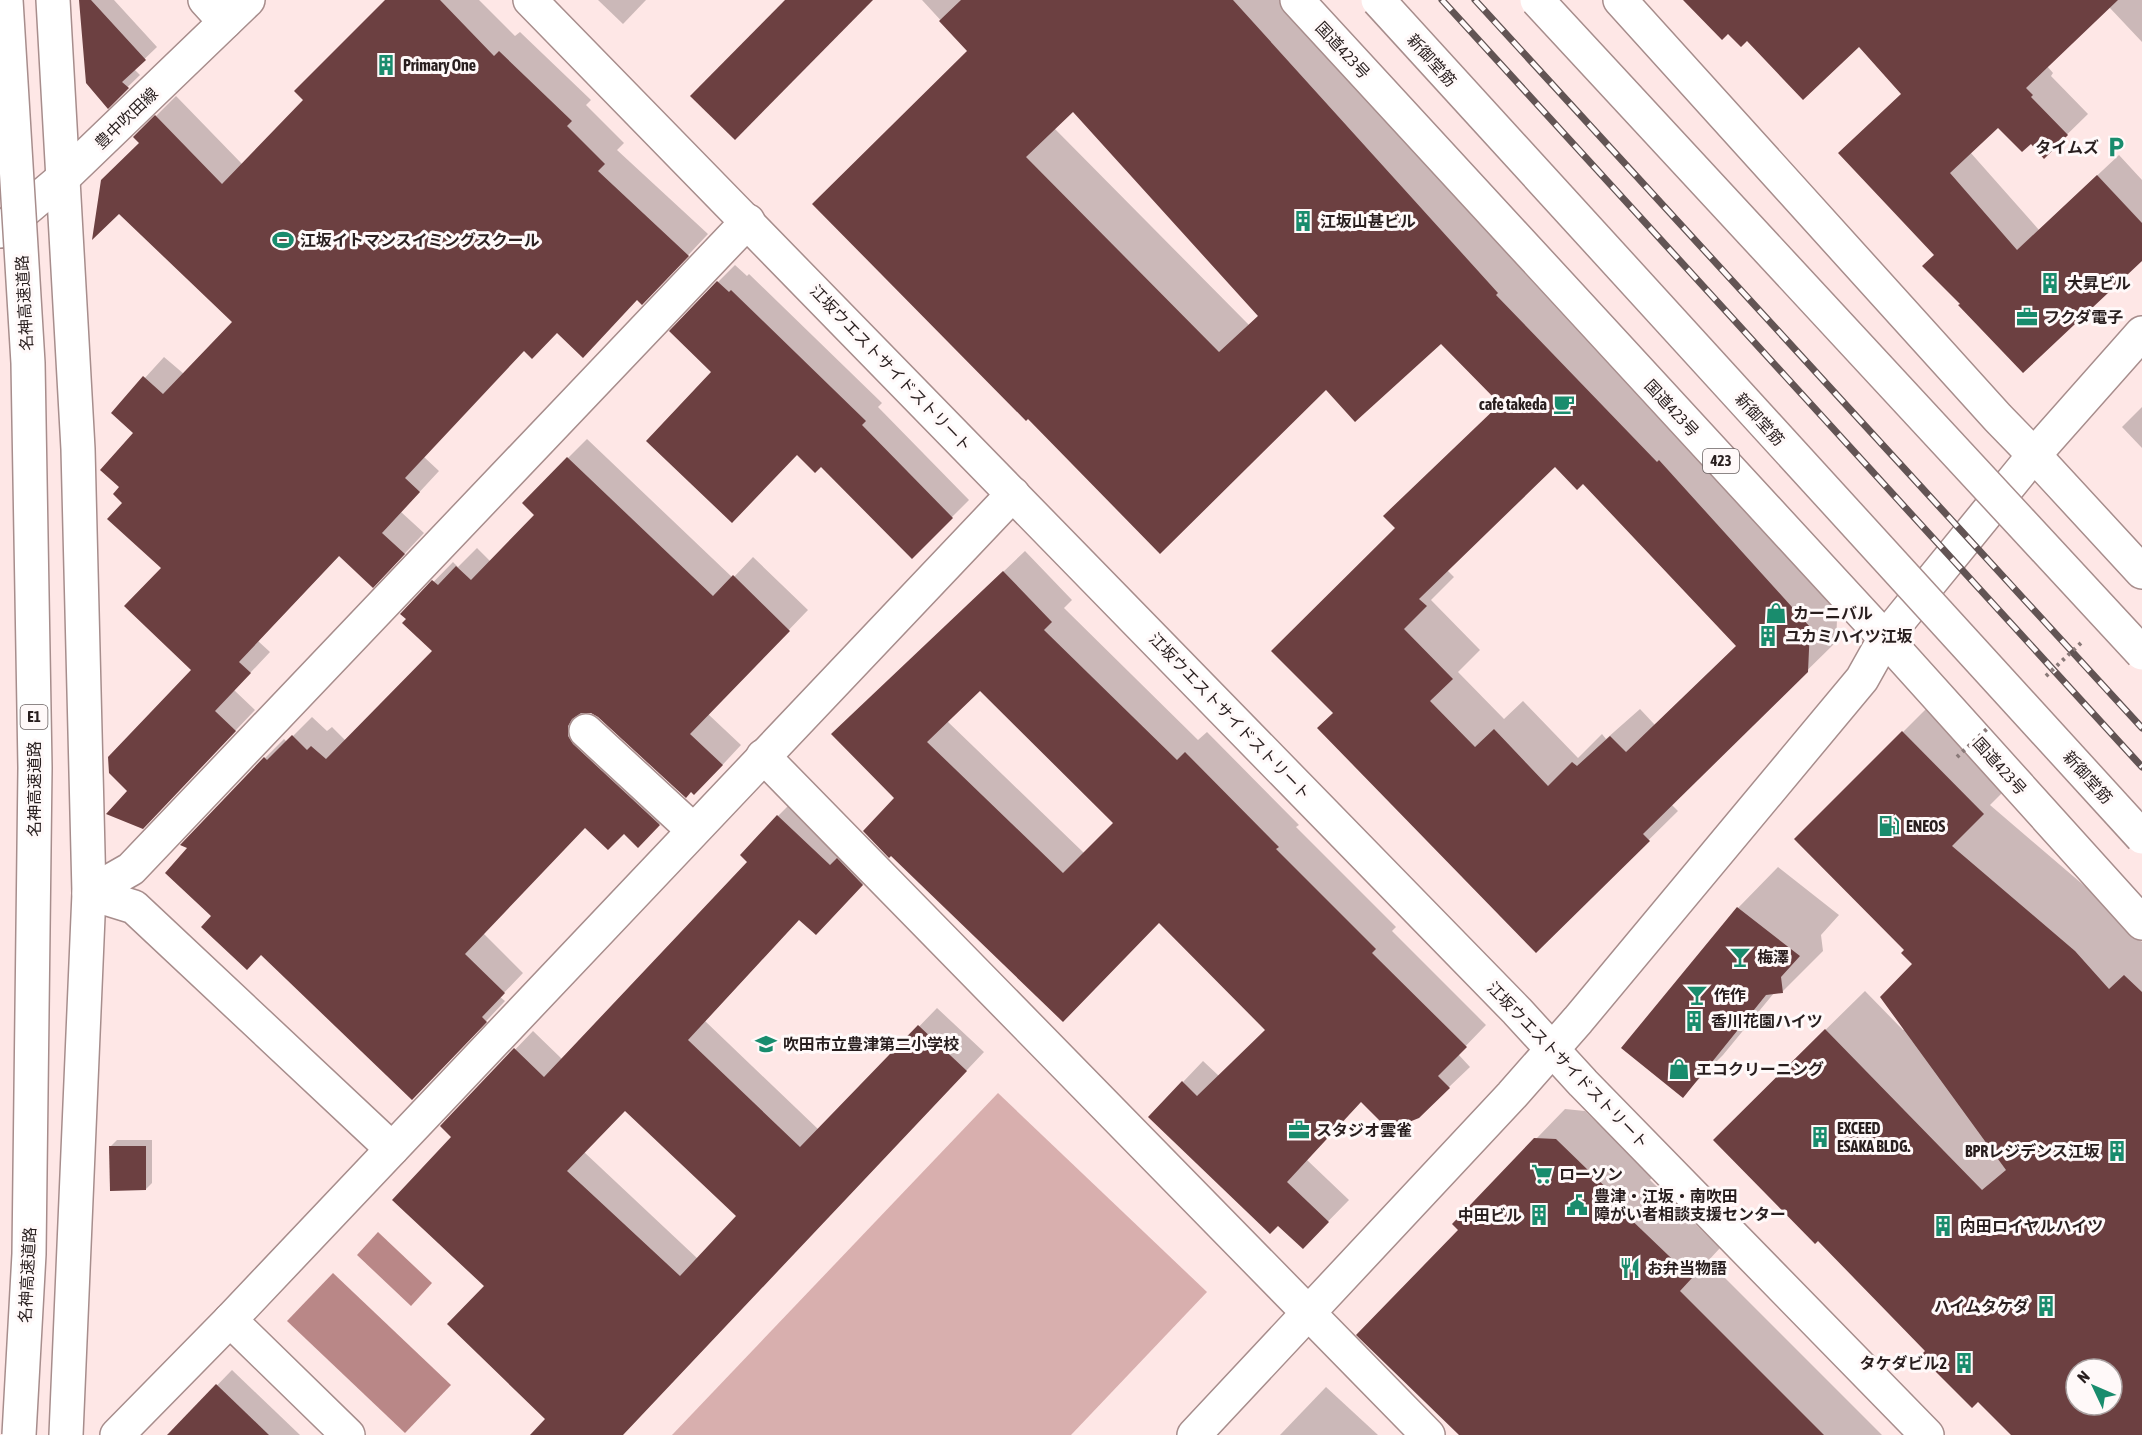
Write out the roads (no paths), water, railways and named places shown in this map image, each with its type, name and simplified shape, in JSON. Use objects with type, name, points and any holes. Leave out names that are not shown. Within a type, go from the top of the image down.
[{"type":"main road","name":"名神高速道路","points":[[6,0],[28,363],[35,768],[30,1254],[19,1435]]},
{"type":"main road","points":[[53,0],[78,449],[89,893],[66,1435]]},
{"type":"main road","name":"豊中吹田線","points":[[0,231],[63,178],[215,11],[248,0]]},
{"type":"main road","name":"江坂ウエストサイドストリート","points":[[530,0],[748,221],[1927,1435]]},
{"type":"main road","name":"国道423号","points":[[1297,0],[1885,638],[2142,923]]},
{"type":"main road","name":"新御堂筋","points":[[1378,0],[2142,837]]},
{"type":"main road","points":[[1537,0],[2142,652]]},
{"type":"main road","points":[[1620,0],[1998,418],[2142,572]]},
{"type":"main road","points":[[89,893],[131,869],[748,221]]},
{"type":"main road","points":[[1194,1435],[1552,1049],[1862,679],[1885,638],[2034,455],[2142,333]]},
{"type":"main road","points":[[117,1435],[230,1320],[1013,494]]},
{"type":"main road","points":[[586,731],[693,830]]},
{"type":"main road","points":[[763,756],[1428,1435]]},
{"type":"main road","points":[[89,893],[134,907],[392,1149]]},
{"type":"main road","points":[[230,1320],[348,1435]]},
{"type":"railway","points":[[1442,0],[2142,767]]},
{"type":"railway","points":[[1475,0],[2142,728]]},
{"type":"place","name":"Primary One","points":[[386,65]]},
{"type":"place","name":"タイムズ","points":[[2116,147]]},
{"type":"place","name":"江坂山甚ビル","points":[[1303,221]]},
{"type":"place","name":"江坂イトマンスイミングスクール","points":[[283,240]]},
{"type":"place","name":"大昇ビル","points":[[2050,283]]},
{"type":"place","name":"フクダ電子","points":[[2027,317]]},
{"type":"place","name":"cafe takeda","points":[[1564,404]]},
{"type":"place","name":"カーニバル","points":[[1776,613]]},
{"type":"place","name":"ユカミハイツ江坂","points":[[1768,636]]},
{"type":"place","name":"ENEOS","points":[[1889,826]]},
{"type":"place","name":"梅澤","points":[[1740,957]]},
{"type":"place","name":"作作","points":[[1697,995]]},
{"type":"place","name":"香川花園ハイツ","points":[[1694,1021]]},
{"type":"place","name":"吹田市立豊津第二小学校","points":[[766,1044]]},
{"type":"place","name":"エコクリーニング","points":[[1679,1069]]},
{"type":"place","name":"スタジオ雲雀","points":[[1299,1130]]},
{"type":"place","name":"EXCEED ESAKA BLDG.","points":[[1820,1137]]},
{"type":"place","name":"BPRレジデンス江坂","points":[[2117,1151]]},
{"type":"place","name":"ローソン","points":[[1542,1174]]},
{"type":"place","name":"豊津・江坂・南吹田 障がい者相談支援センター","points":[[1577,1205]]},
{"type":"place","name":"中田ビル","points":[[1539,1215]]},
{"type":"place","name":"内田ロイヤルハイツ","points":[[1943,1226]]},
{"type":"place","name":"お弁当物語","points":[[1630,1268]]},
{"type":"place","name":"ハイムタケダ","points":[[2046,1306]]},
{"type":"place","name":"タケダビル2","points":[[1964,1363]]}]
